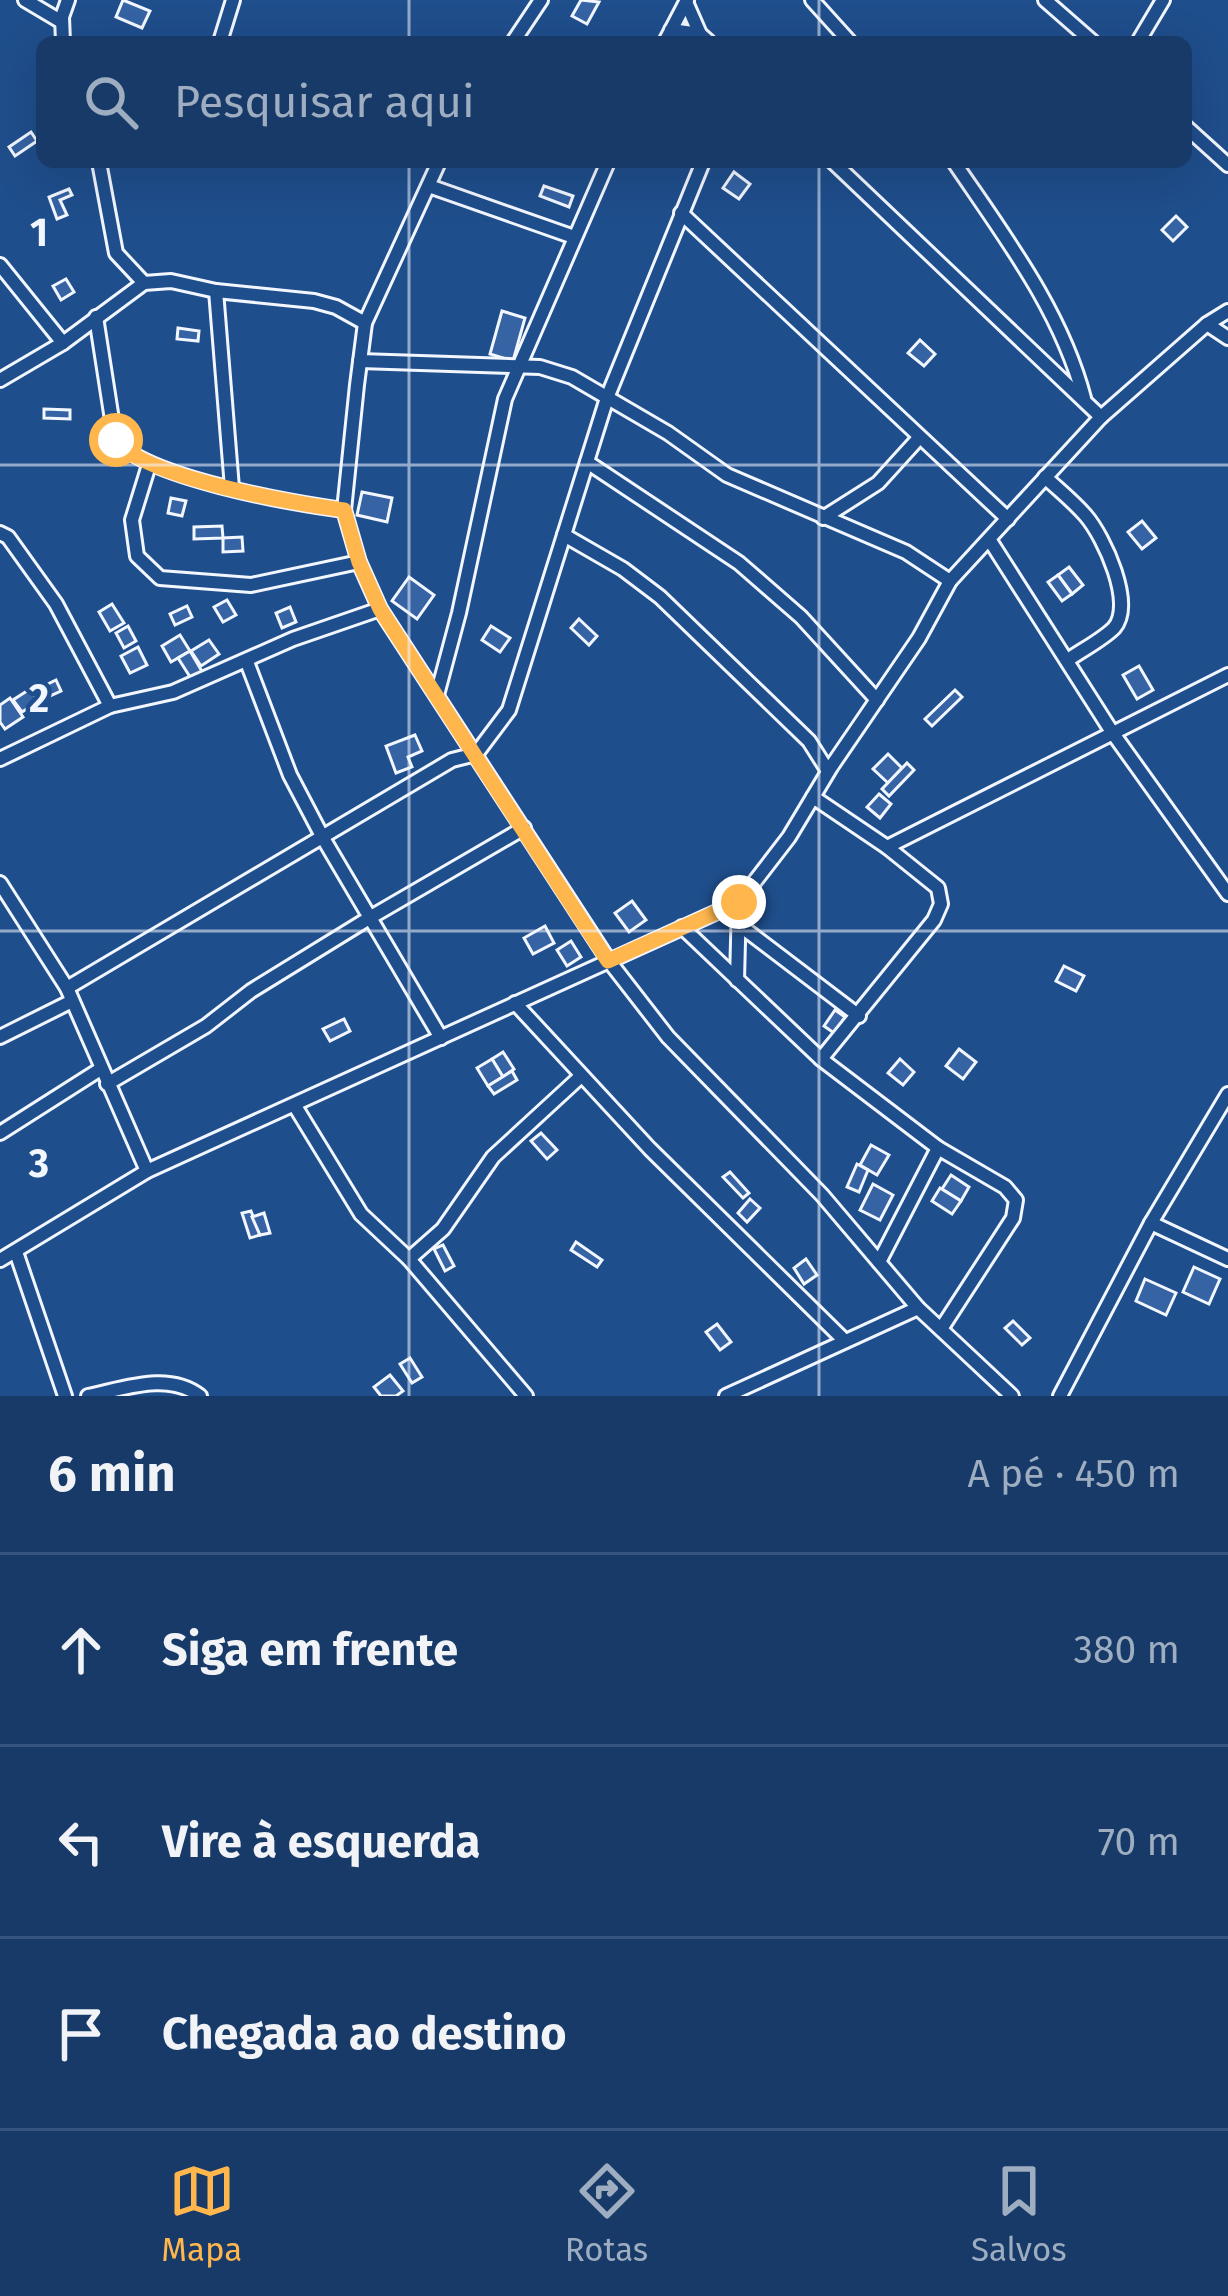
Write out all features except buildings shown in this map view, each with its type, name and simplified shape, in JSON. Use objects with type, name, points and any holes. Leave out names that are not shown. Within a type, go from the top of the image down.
[{"type":"street","points":[[25,0],[62,22]]},
{"type":"street","points":[[63,36],[68,0]]},
{"type":"street","points":[[222,36],[233,0]]},
{"type":"street","points":[[517,36],[541,0]]},
{"type":"street","points":[[812,0],[845,36]]},
{"type":"street","points":[[1046,0],[1086,36]]},
{"type":"street","points":[[1142,36],[1163,0]]},
{"type":"street","points":[[668,36],[687,1]]},
{"type":"street","points":[[687,1],[703,36]]},
{"type":"street","points":[[1192,132],[1228,165]]},
{"type":"street","points":[[100,168],[116,253],[145,284]]},
{"type":"street","points":[[437,168],[365,323],[360,361],[344,510],[359,562],[380,609],[608,961],[668,1037],[822,1195],[918,1308],[1012,1396]]},
{"type":"street","points":[[436,695],[459,613],[505,400],[605,168]]},
{"type":"street","points":[[0,1037],[452,760],[476,754],[508,710],[607,398],[700,168]]},
{"type":"street","points":[[838,168],[1101,417]]},
{"type":"street","points":[[958,168],[1036,286],[1070,352],[1084,399]]},
{"type":"street","points":[[429,185],[574,237]]},
{"type":"street","points":[[681,213],[1007,519]]},
{"type":"street","points":[[0,265],[63,343]]},
{"type":"street","points":[[0,380],[63,343],[145,284],[171,281],[216,291],[314,301],[365,323]]},
{"type":"street","points":[[216,291],[232,488]]},
{"type":"street","points":[[0,1260],[147,1171],[739,902],[770,866],[919,638],[950,581],[1101,417],[1228,311]]},
{"type":"street","points":[[96,317],[116,440],[123,450],[149,465],[232,488],[344,510]]},
{"type":"street","points":[[1208,324],[1228,338]]},
{"type":"street","points":[[360,361],[517,365],[572,377],[668,433],[727,475],[906,552],[950,581]]},
{"type":"street","points":[[824,518],[878,483],[918,439]]},
{"type":"street","points":[[587,462],[739,563],[801,616],[877,700]]},
{"type":"street","points":[[149,465],[132,520],[137,556],[160,578],[250,585],[359,562]]},
{"type":"street","points":[[1046,478],[1100,535],[1119,581],[1121,612],[1115,627],[1067,660]]},
{"type":"street","points":[[0,533],[8,537],[56,604],[110,706]]},
{"type":"street","points":[[564,535],[623,568],[660,598],[808,741],[829,771]]},
{"type":"street","points":[[989,538],[1112,732],[1228,894]]},
{"type":"street","points":[[0,760],[110,706],[173,692],[293,639],[380,609]]},
{"type":"street","points":[[247,662],[290,775],[322,838],[441,1038]]},
{"type":"street","points":[[887,847],[1228,675]]},
{"type":"street","points":[[813,797],[938,888],[941,904],[934,920],[821,1059]]},
{"type":"street","points":[[107,1084],[206,1026],[371,917],[524,828]]},
{"type":"street","points":[[0,883],[69,995],[147,1171]]},
{"type":"street","points":[[737,980],[739,902]]},
{"type":"street","points":[[0,918],[16,910]]},
{"type":"street","points":[[738,924],[859,1016]]},
{"type":"street","points":[[682,927],[821,1059],[938,1148],[1005,1187],[1016,1200],[1013,1218],[941,1329]]},
{"type":"street","points":[[515,1004],[580,1077],[845,1341]]},
{"type":"street","points":[[0,1133],[99,1070]]},
{"type":"street","points":[[409,1259],[442,1229],[493,1157],[580,1077]]},
{"type":"street","points":[[1060,1396],[1151,1223],[1228,1094]]},
{"type":"street","points":[[295,1106],[361,1214],[409,1259],[526,1396]]},
{"type":"street","points":[[1213,1120],[1228,1125]]},
{"type":"street","points":[[879,1262],[938,1148]]},
{"type":"street","points":[[1151,1223],[1228,1259]]},
{"type":"street","points":[[16,1252],[65,1396]]},
{"type":"street","points":[[735,1394],[918,1308]]},
{"type":"street","points":[[88,1396],[162,1383],[200,1396]]},
{"type":"route","points":[[116,440],[123,450],[149,465],[232,488],[344,510],[359,562],[380,609],[608,961],[739,902]]}]
